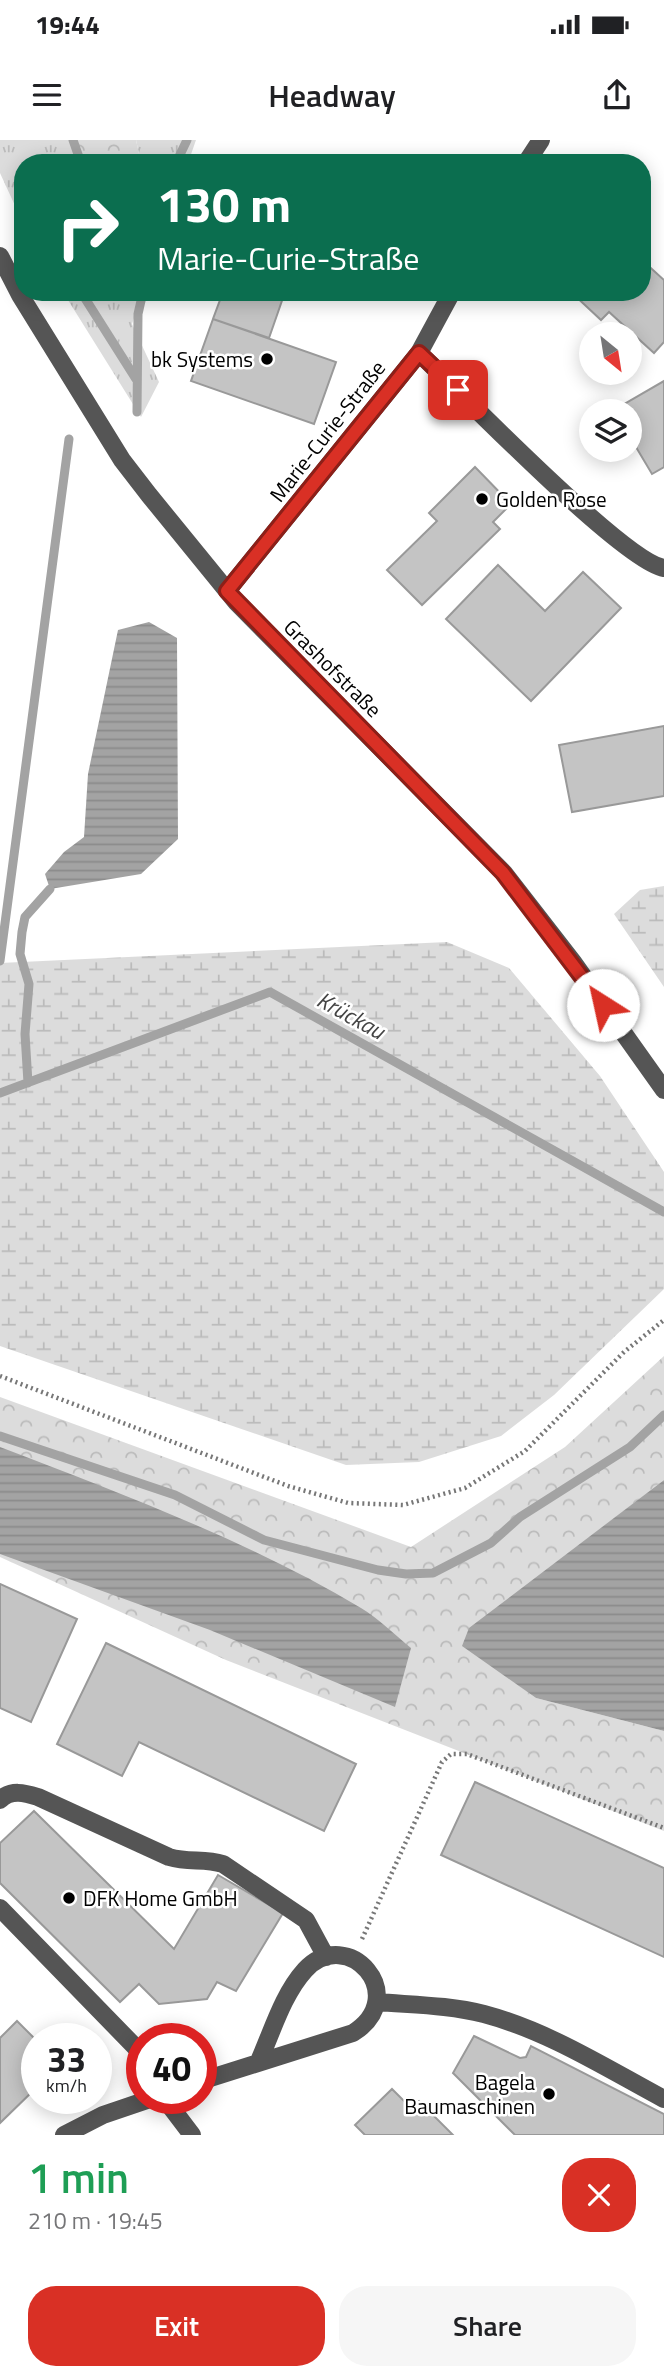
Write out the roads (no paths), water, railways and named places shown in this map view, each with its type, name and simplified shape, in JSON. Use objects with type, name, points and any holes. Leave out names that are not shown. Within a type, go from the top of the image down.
[{"type":"street","name":"Grashofstraße","points":[[0,256],[14,283]]},
{"type":"street","name":"Grashofstraße","points":[[24,301],[122,460],[227,591],[503,873],[573,962],[664,1090]]},
{"type":"street","name":"Marie-Curie-Straße","points":[[227,591],[419,353],[447,301]]},
{"type":"street","points":[[419,353],[617,541],[656,567],[664,568]]},
{"type":"street","points":[[0,1800],[4,1795],[20,1792],[38,1797],[169,1857],[187,1863],[213,1860],[222,1864],[306,1920],[326,1956]]},
{"type":"street","points":[[0,1908],[126,2038]]},
{"type":"street","points":[[217,2075],[353,2033],[365,2026],[377,2002],[377,1989],[372,1976],[353,1958],[326,1956],[304,1971],[292,1988],[259,2061]]},
{"type":"street","points":[[377,2002],[441,2006],[485,2015],[551,2039],[664,2099]]},
{"type":"street","points":[[64,2135],[103,2115],[126,2107]]},
{"type":"street","points":[[176,2114],[192,2135]]},
{"type":"waterway","points":[[73,140],[78,154]]},
{"type":"waterway","points":[[180,154],[187,140]]},
{"type":"waterway","points":[[87,301],[136,379]]},
{"type":"waterway","points":[[137,412],[138,314],[141,301]]},
{"type":"waterway","points":[[0,961],[69,439]]},
{"type":"waterway","points":[[28,1083],[25,1034],[29,984],[20,954],[22,932],[25,917],[50,889]]},
{"type":"waterway","name":"Krückau","points":[[0,1093],[270,992],[664,1212]]},
{"type":"waterway","points":[[0,1436],[175,1495],[264,1540],[378,1570],[406,1574],[433,1573],[491,1543],[520,1517],[630,1447],[664,1415]]},
{"type":"place","name":"bk Systems","points":[[267,359]]},
{"type":"place","name":"Golden Rose","points":[[482,499]]},
{"type":"place","name":"DFK Home GmbH","points":[[69,1898]]},
{"type":"place","name":"Bagela Baumaschinen","points":[[549,2094]]}]
